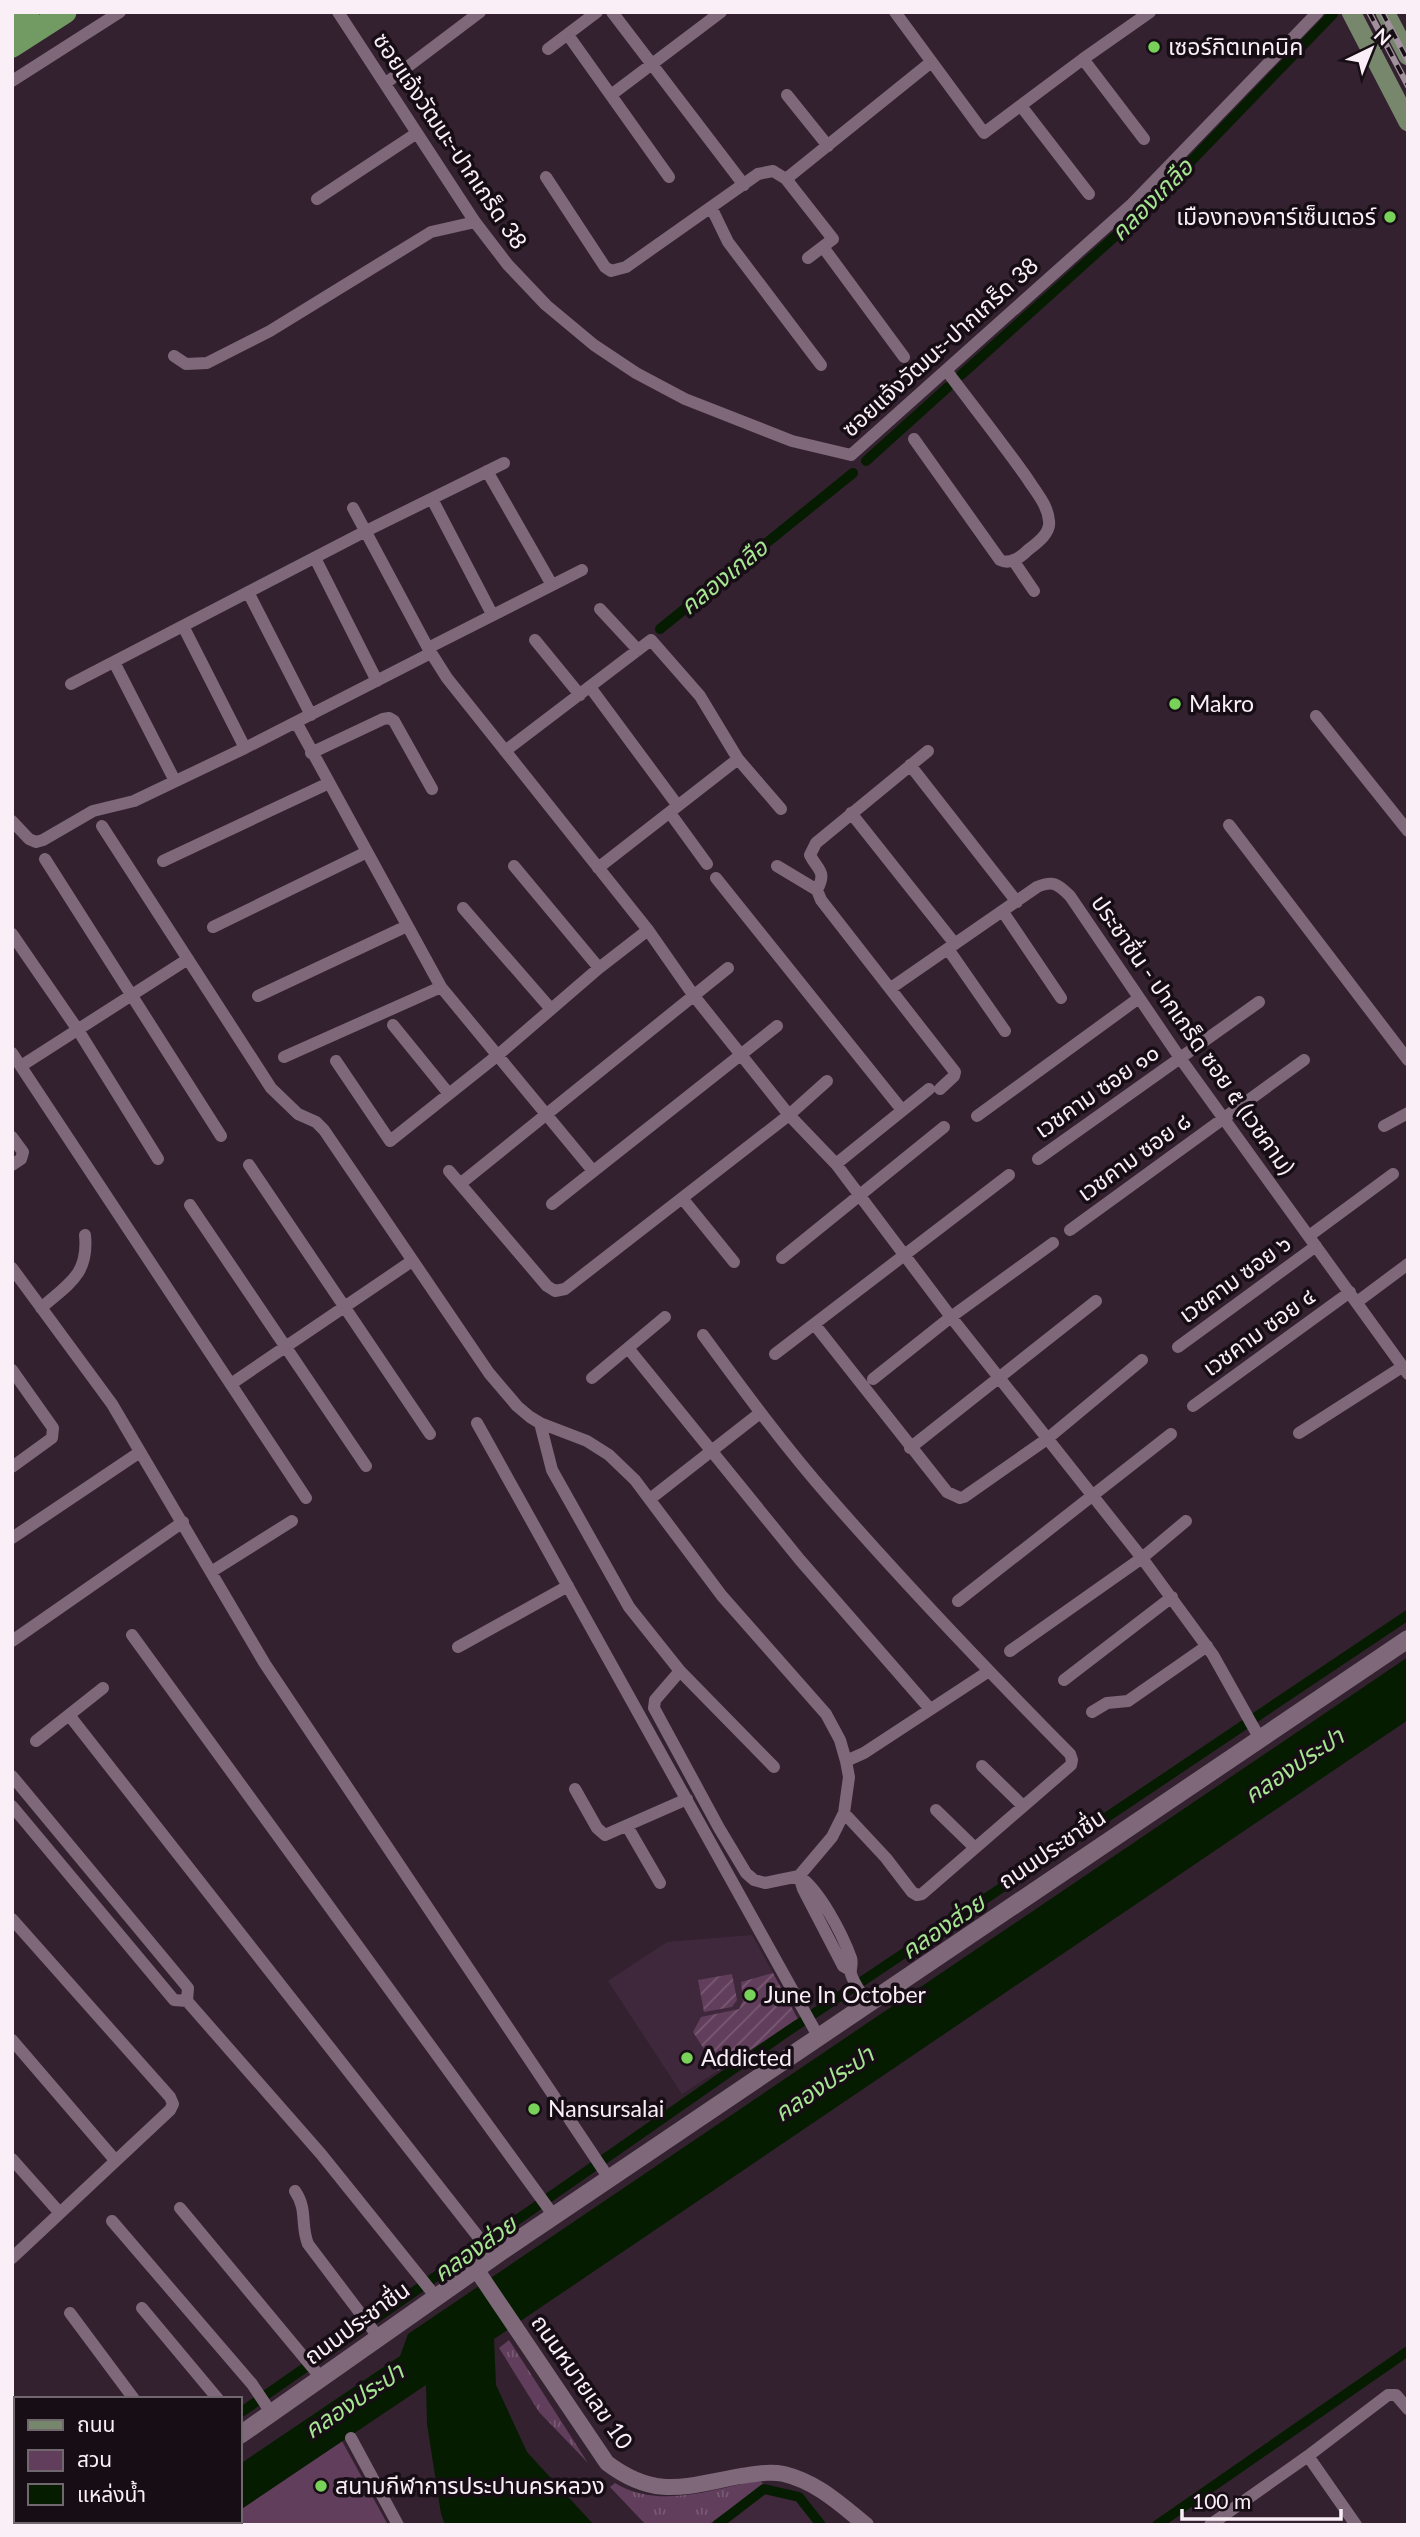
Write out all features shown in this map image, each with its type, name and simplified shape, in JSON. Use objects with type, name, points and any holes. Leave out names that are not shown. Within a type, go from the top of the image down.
[{"type":"highway","points":[[12,46],[30,23],[65,12]]},
{"type":"highway","points":[[12,22],[30,23],[73,12]]},
{"type":"main road","points":[[1351,12],[1408,122]]},
{"type":"main road","points":[[1385,12],[1408,56]]},
{"type":"main road","name":"ถนนประชาชื่น","points":[[242,2430],[269,2408],[319,2375],[371,2328],[433,2293],[479,2274],[487,2247],[608,2176],[864,1997],[1408,1639]]},
{"type":"street","points":[[12,81],[120,12]]},
{"type":"street","points":[[386,83],[480,12]]},
{"type":"street","points":[[548,49],[597,12]]},
{"type":"street","points":[[612,12],[744,185]]},
{"type":"street","points":[[611,95],[721,12]]},
{"type":"street","points":[[895,12],[984,134],[1150,12]]},
{"type":"street","name":"ซอยแจ้งวัฒนะ-ปากเกร็ด 38","points":[[343,14],[475,222],[508,265],[536,295],[594,345],[636,373],[685,399],[792,441],[850,455],[1132,204],[1318,12]]},
{"type":"street","points":[[568,35],[669,177]]},
{"type":"street","points":[[1083,59],[1144,139]]},
{"type":"street","points":[[786,179],[930,63]]},
{"type":"street","points":[[788,95],[828,146]]},
{"type":"street","points":[[1021,106],[1089,194]]},
{"type":"street","points":[[317,199],[417,133]]},
{"type":"street","points":[[545,177],[605,267],[611,271],[626,267],[712,209],[758,174],[772,171],[786,179],[833,239],[807,258]]},
{"type":"street","points":[[712,209],[729,242],[821,365]]},
{"type":"street","points":[[174,356],[186,364],[207,363],[270,331],[431,232],[475,222]]},
{"type":"street","points":[[823,247],[904,357]]},
{"type":"street","points":[[914,439],[1000,560],[1013,561],[1027,552],[1048,531],[1050,522],[1043,502],[1006,447],[946,370]]},
{"type":"street","points":[[71,684],[364,532],[504,463]]},
{"type":"street","points":[[487,471],[552,584]]},
{"type":"street","points":[[432,499],[492,614]]},
{"type":"street","points":[[353,508],[429,651],[447,678],[648,930],[694,996],[740,1054],[789,1115],[836,1164],[951,1317],[1142,1558],[1207,1646],[1259,1736]]},
{"type":"street","points":[[315,558],[377,681]]},
{"type":"street","points":[[1013,561],[1034,591]]},
{"type":"street","points":[[12,821],[29,839],[36,842],[93,811],[134,802],[377,681],[492,614],[582,570]]},
{"type":"street","points":[[248,592],[311,715]]},
{"type":"street","points":[[600,609],[638,650]]},
{"type":"street","points":[[184,626],[245,748]]},
{"type":"street","points":[[535,640],[585,691],[674,809],[707,863]]},
{"type":"street","points":[[505,751],[651,640],[700,696],[738,759],[781,809]]},
{"type":"street","points":[[114,662],[175,781]]},
{"type":"street","points":[[1316,716],[1408,831]]},
{"type":"street","points":[[311,753],[389,718],[394,722],[432,789]]},
{"type":"street","points":[[296,722],[441,987],[593,1171]]},
{"type":"street","points":[[817,890],[822,880],[822,872],[810,855],[811,849],[850,813],[928,751]]},
{"type":"street","points":[[598,868],[738,759]]},
{"type":"street","points":[[910,765],[1017,902]]},
{"type":"street","points":[[163,861],[329,783]]},
{"type":"street","points":[[850,813],[951,946],[1004,1031]]},
{"type":"street","points":[[1229,825],[1408,1060]]},
{"type":"street","points":[[102,826],[271,1088],[298,1114],[316,1122],[324,1130],[489,1373],[517,1406],[540,1423],[587,1441],[609,1455],[635,1480],[722,1596],[826,1714],[840,1740],[849,1777],[844,1813],[832,1837],[799,1876],[765,1883],[754,1880],[746,1873],[719,1828],[654,1708],[655,1700],[680,1671]]},
{"type":"street","points":[[213,927],[367,852]]},
{"type":"street","points":[[45,859],[221,1136]]},
{"type":"street","points":[[514,866],[599,968]]},
{"type":"street","points":[[777,866],[817,890],[821,900],[954,1072],[953,1077],[902,1110],[836,1164]]},
{"type":"street","points":[[716,878],[902,1110]]},
{"type":"street","name":"ประชาชื่น - ปากเกร็ด ซอย ๕ (เวชคาม)","points":[[891,988],[1017,902],[1048,883],[1058,884],[1070,896],[1180,1058],[1405,1371]]},
{"type":"street","points":[[464,908],[550,1008]]},
{"type":"street","points":[[1003,912],[1060,998]]},
{"type":"street","points":[[258,996],[407,926]]},
{"type":"street","points":[[336,1061],[390,1141],[648,930]]},
{"type":"street","points":[[12,933],[78,1030],[158,1159]]},
{"type":"street","points":[[21,1066],[188,959]]},
{"type":"street","points":[[460,1184],[728,968]]},
{"type":"street","points":[[284,1057],[441,987]]},
{"type":"street","points":[[977,1115],[1139,998]]},
{"type":"street","name":"เวชคาม ซอย ๑๐","points":[[1038,1158],[1259,1002]]},
{"type":"street","points":[[393,1025],[449,1094]]},
{"type":"street","points":[[552,1203],[777,1026]]},
{"type":"street","points":[[12,1053],[306,1498]]},
{"type":"street","name":"เวชคาม ซอย ๘","points":[[1070,1230],[1304,1060]]},
{"type":"street","points":[[450,1171],[547,1286],[555,1291],[565,1289],[789,1115],[827,1081]]},
{"type":"street","points":[[1384,1126],[1408,1113]]},
{"type":"street","points":[[782,1258],[944,1127]]},
{"type":"street","points":[[12,1137],[23,1152],[21,1159],[12,1166]]},
{"type":"street","points":[[249,1165],[430,1434]]},
{"type":"street","name":"เวชคาม ซอย ๖","points":[[1178,1347],[1393,1174]]},
{"type":"street","points":[[775,1354],[1009,1175]]},
{"type":"street","points":[[682,1198],[734,1262]]},
{"type":"street","points":[[190,1205],[366,1466]]},
{"type":"street","points":[[41,1308],[80,1272],[86,1251],[85,1235]]},
{"type":"street","points":[[873,1379],[1053,1242]]},
{"type":"street","points":[[231,1384],[412,1261]]},
{"type":"street","name":"เวชคาม ซอย ๔","points":[[1193,1406],[1353,1297],[1408,1264]]},
{"type":"street","points":[[12,1268],[112,1404],[265,1664],[608,2176]]},
{"type":"street","points":[[910,1448],[1096,1301]]},
{"type":"street","points":[[592,1378],[665,1317]]},
{"type":"street","points":[[814,1325],[947,1492],[960,1498],[1046,1438],[1142,1360]]},
{"type":"street","points":[[703,1335],[760,1413],[830,1498],[989,1671],[1070,1754],[1072,1760],[1071,1765],[922,1894],[912,1892],[886,1858],[844,1813]]},
{"type":"street","points":[[628,1348],[800,1560],[930,1709]]},
{"type":"street","points":[[12,1370],[53,1428],[52,1438],[12,1467]]},
{"type":"street","points":[[1299,1433],[1405,1371]]},
{"type":"street","points":[[650,1499],[760,1413]]},
{"type":"street","points":[[477,1423],[816,2032]]},
{"type":"street","points":[[540,1423],[552,1471],[622,1596],[650,1637],[680,1671],[774,1767]]},
{"type":"street","points":[[958,1601],[1171,1434]]},
{"type":"street","points":[[12,1538],[140,1452]]},
{"type":"street","points":[[211,1572],[292,1521]]},
{"type":"street","points":[[1010,1651],[1142,1558],[1186,1521]]},
{"type":"street","points":[[12,1641],[183,1522]]},
{"type":"street","points":[[458,1647],[568,1587]]},
{"type":"street","points":[[1064,1680],[1171,1597]]},
{"type":"street","points":[[132,1635],[550,2211]]},
{"type":"street","points":[[1092,1713],[1107,1703],[1128,1701],[1207,1646]]},
{"type":"street","points":[[846,1761],[864,1753],[989,1671]]},
{"type":"street","points":[[36,1741],[103,1688]]},
{"type":"street","points":[[69,1715],[487,2247]]},
{"type":"street","points":[[982,1766],[1023,1806]]},
{"type":"street","points":[[12,1776],[188,1988],[187,2001]]},
{"type":"street","points":[[575,1789],[601,1834],[611,1834],[687,1799]]},
{"type":"street","points":[[12,1806],[174,2000],[187,2001],[321,2154],[433,2293]]},
{"type":"street","points":[[936,1810],[975,1848]]},
{"type":"street","points":[[627,1826],[660,1883]]},
{"type":"street","points":[[49,1850],[62,1839]]},
{"type":"street","points":[[799,1876],[803,1889],[843,1966],[851,1973],[864,1997]]},
{"type":"street","points":[[12,1919],[170,2097],[173,2104],[170,2110],[12,2258]]},
{"type":"street","points":[[133,1951],[147,1939]]},
{"type":"street","points":[[12,2040],[115,2160]]},
{"type":"street","points":[[12,2158],[60,2212]]},
{"type":"street","points":[[295,2191],[304,2204],[304,2234],[308,2244],[371,2328]]},
{"type":"street","points":[[180,2208],[319,2375]]},
{"type":"street","points":[[112,2221],[252,2384],[269,2408]]},
{"type":"street","name":"ถนนหมายเลข 10","points":[[479,2274],[607,2463],[640,2484],[669,2488],[765,2472],[782,2474],[820,2488],[866,2525]]},
{"type":"street","points":[[142,2308],[216,2397]]},
{"type":"street","points":[[70,2313],[133,2397]]},
{"type":"street","points":[[1210,2525],[1388,2395],[1396,2395],[1408,2409]]},
{"type":"street","points":[[351,2438],[398,2525]]},
{"type":"street","points":[[1308,2456],[1356,2525]]},
{"type":"street","points":[[1230,2512],[1239,2525]]},
{"type":"shaded area","points":[[752,1935],[798,2019],[682,2094],[608,1981],[667,1942]]},
{"type":"shaded area","points":[[764,2485],[802,2494],[826,2525],[708,2525]]},
{"type":"green space","points":[[773,1973],[798,2019],[718,2071],[693,2032],[701,2017],[739,2009],[743,2001],[741,1982]]},
{"type":"green space","points":[[732,1974],[737,2000],[732,2007],[704,2012],[698,1980]]},
{"type":"green space","points":[[509,2340],[588,2463],[539,2412],[499,2348]]},
{"type":"green space","name":"สนามกีฬาการประปานครหลวง","points":[[342,2441],[388,2525],[218,2525],[242,2523],[242,2509]]},
{"type":"green space","points":[[760,2480],[764,2485],[708,2525],[646,2525],[610,2487],[615,2483],[632,2491],[668,2496],[705,2492]]},
{"type":"water","name":"คลองประปา","points":[[1408,1657],[1408,1720],[494,2339],[496,2385],[527,2452],[594,2525],[445,2525],[427,2424],[426,2385],[242,2509],[242,2463],[400,2356],[408,2334]]},
{"type":"water","points":[[152,2523],[220,2523],[218,2525],[149,2525]]},
{"type":"waterway","name":"คลองเกลือ","points":[[961,375],[1141,213],[1333,14]]},
{"type":"waterway","name":"คลองเกลือ","points":[[866,461],[948,387]]},
{"type":"waterway","name":"คลองเกลือ","points":[[660,629],[853,473]]},
{"type":"waterway","name":"คลองส่วย","points":[[242,2412],[788,2031],[1408,1615]]},
{"type":"waterway","points":[[1157,2525],[1408,2351]]},
{"type":"waterway","points":[[717,2525],[764,2489],[799,2497],[821,2525]]},
{"type":"railway","points":[[1369,12],[1408,86]]},
{"type":"railway","points":[[1382,12],[1408,61]]},
{"type":"place","name":"เซอร์กิตเทคนิค","points":[[1154,47]]},
{"type":"place","name":"เมืองทองคาร์เซ็นเตอร์","points":[[1390,217]]},
{"type":"place","name":"Makro","points":[[1175,704]]},
{"type":"place","name":"June In October","points":[[750,1995]]},
{"type":"place","name":"Addicted","points":[[687,2058]]},
{"type":"place","name":"Nansursalai","points":[[534,2109]]},
{"type":"place","name":"สนามกีฬาการประปานครหลวง","points":[[321,2486]]}]
